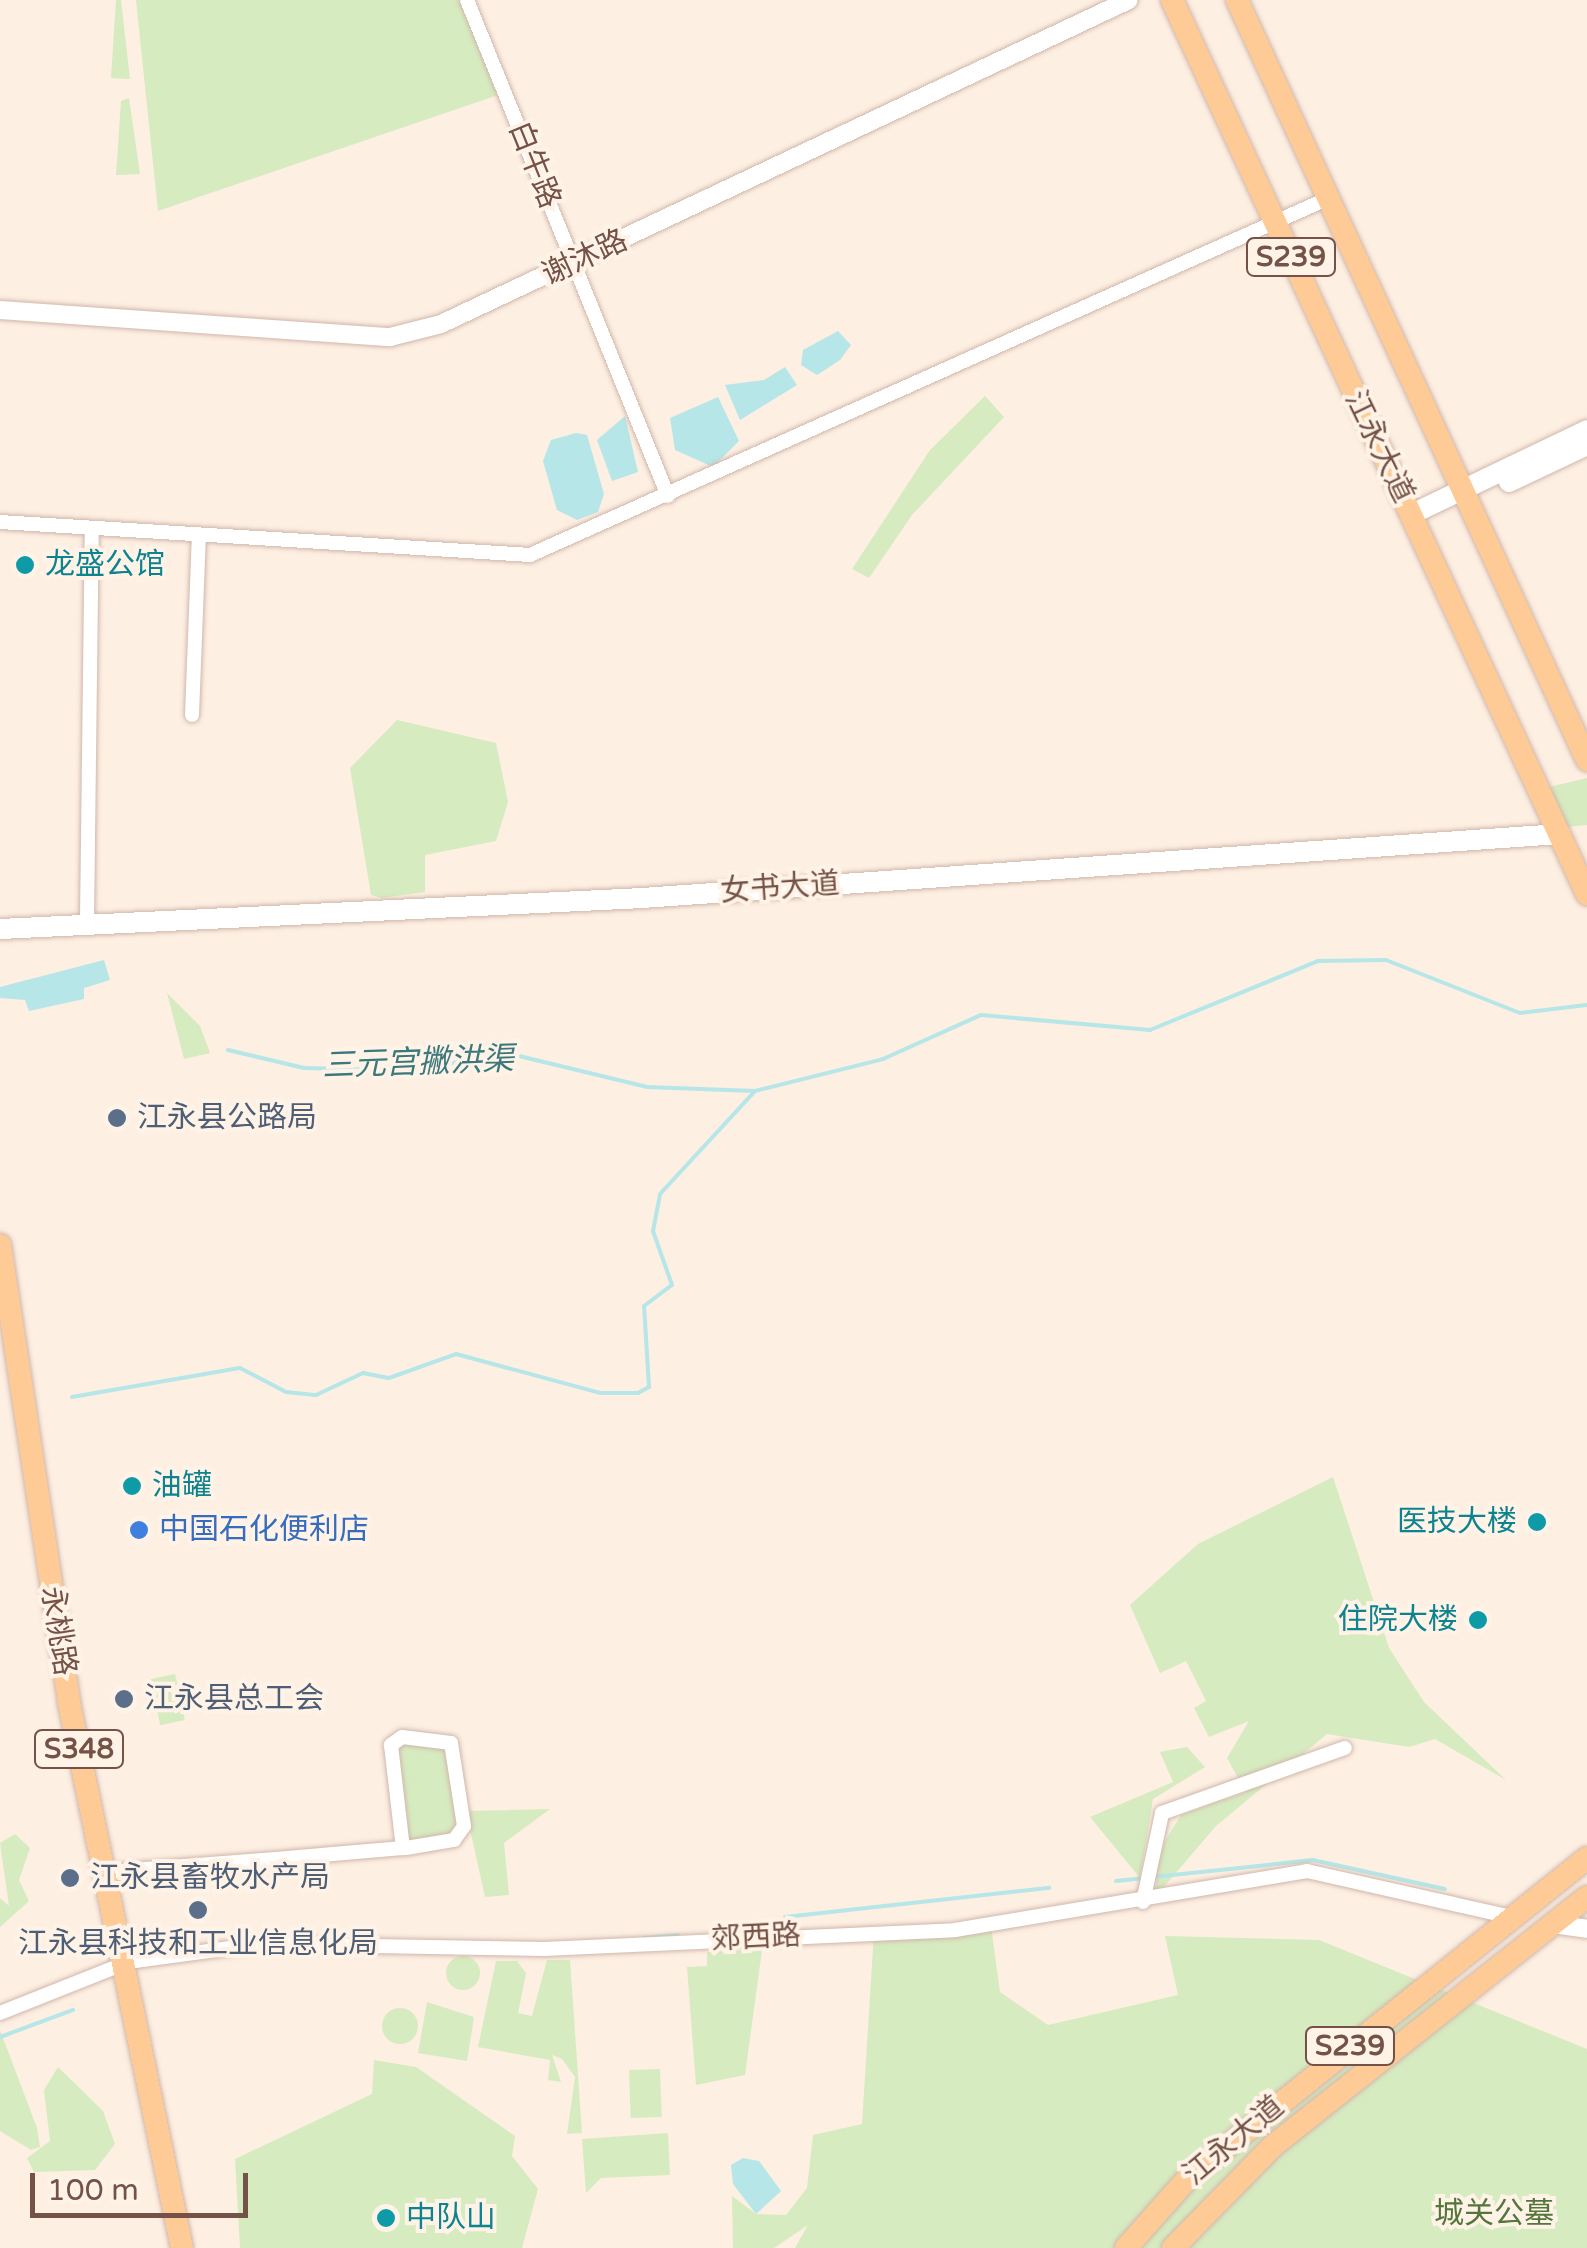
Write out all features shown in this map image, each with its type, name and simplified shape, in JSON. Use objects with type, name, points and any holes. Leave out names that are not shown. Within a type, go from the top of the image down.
[{"type":"main road","name":"江永大道","points":[[1172,0],[1587,894]]},
{"type":"main road","name":"江永大道","points":[[1237,0],[1587,760]]},
{"type":"main road","points":[[1467,495],[1587,430]]},
{"type":"main road","points":[[1414,520],[1587,446]]},
{"type":"main road","name":"女书大道","points":[[0,929],[86,921],[642,898],[1560,834]]},
{"type":"main road","name":"永桃路","points":[[0,1245],[4,1298],[69,1703],[128,1962],[182,2248]]},
{"type":"main road","name":"江永大道","points":[[1126,2248],[1190,2177],[1587,1858]]},
{"type":"main road","name":"江永大道","points":[[1172,2248],[1274,2145],[1587,1896]]},
{"type":"street","name":"白牛路","points":[[467,0],[668,496]]},
{"type":"street","name":"谢沐路","points":[[0,310],[390,337],[441,324],[1129,0]]},
{"type":"street","points":[[0,522],[513,557],[668,496],[1329,198]]},
{"type":"street","points":[[86,921],[92,528]]},
{"type":"street","points":[[192,715],[199,534]]},
{"type":"street","points":[[107,1872],[403,1848],[462,1832],[451,1743],[391,1745],[403,1848]]},
{"type":"street","points":[[1144,1902],[1162,1813],[1176,1804],[1345,1748]]},
{"type":"street","name":"郊西路","points":[[0,2013],[128,1962],[260,1944],[544,1949],[955,1930],[1144,1902],[1235,1876],[1307,1871],[1511,1917]]},
{"type":"street","points":[[1553,1924],[1587,1929]]},
{"type":"green space","points":[[116,0],[121,0],[130,79],[111,78]]},
{"type":"green space","points":[[136,0],[469,0],[501,94],[158,211]]},
{"type":"green space","points":[[129,98],[140,174],[116,175],[121,101]]},
{"type":"green space","points":[[985,396],[1004,417],[912,515],[869,578],[852,569],[930,450]]},
{"type":"green space","points":[[397,720],[496,743],[508,802],[496,841],[425,855],[425,892],[381,898],[371,895],[350,768]]},
{"type":"green space","points":[[1587,778],[1587,825],[1566,827],[1549,787]]},
{"type":"green space","points":[[167,993],[200,1026],[210,1053],[184,1059]]},
{"type":"green space","points":[[1333,1477],[1389,1648],[1424,1702],[1506,1780],[1435,1739],[1409,1747],[1327,1734],[1216,1826],[1156,1896],[1157,1854],[1181,1815],[1246,1792],[1227,1758],[1249,1721],[1209,1737],[1194,1708],[1206,1701],[1186,1661],[1160,1673],[1130,1605],[1198,1544]]},
{"type":"green space","points":[[175,1674],[185,1720],[160,1725],[151,1679]]},
{"type":"green space","points":[[393,1740],[451,1743],[463,1832],[403,1848]]},
{"type":"green space","points":[[1187,1747],[1205,1767],[1153,1799],[1140,1878],[1090,1817],[1173,1782],[1160,1752]]},
{"type":"green space","points":[[550,1809],[504,1843],[509,1895],[485,1897],[466,1811]]},
{"type":"green space","points":[[15,1834],[30,1848],[19,1880],[29,1901],[0,1927],[0,1898],[9,1906],[0,1843]]},
{"type":"green space","name":"城关公墓","points":[[991,1926],[1000,1992],[1048,2025],[1178,1995],[1165,1936],[1319,1940],[1587,2049],[1587,2248],[795,2248],[808,2225],[774,2248],[733,2248],[732,2196],[756,2214],[786,2215],[807,2188],[813,2135],[862,2124],[874,1932]]},
{"type":"green space","points":[[762,1950],[745,2075],[696,2085],[687,1967],[707,1966],[707,1952]]},
{"type":"green space","points":[[463,1956],[475,1961],[480,1973],[475,1985],[463,1990],[451,1985],[446,1973],[451,1961]]},
{"type":"green space","points":[[547,1960],[570,1960],[582,2133],[567,2134],[575,2077],[562,2059],[552,2055],[561,2082],[548,2080],[550,2060],[478,2047],[496,1961],[517,1961],[526,1973],[518,2013],[532,2016]]},
{"type":"green space","points":[[427,2002],[474,2017],[467,2061],[418,2053]]},
{"type":"green space","points":[[400,2008],[413,2013],[418,2026],[413,2039],[400,2044],[387,2039],[382,2026],[387,2013]]},
{"type":"green space","points":[[0,2030],[37,2128],[40,2147],[31,2150],[0,2131]]},
{"type":"green space","points":[[374,2060],[416,2067],[515,2136],[512,2156],[538,2189],[522,2248],[240,2248],[235,2159],[372,2094]]},
{"type":"green space","points":[[58,2067],[103,2111],[115,2144],[95,2170],[34,2172],[27,2158],[50,2141],[44,2090]]},
{"type":"green space","points":[[660,2069],[662,2117],[631,2118],[629,2070]]},
{"type":"green space","points":[[668,2133],[670,2175],[601,2178],[586,2193],[582,2139]]},
{"type":"water","points":[[838,331],[851,345],[840,360],[817,375],[801,365],[803,350]]},
{"type":"water","points":[[785,367],[797,385],[740,420],[725,385],[764,380]]},
{"type":"water","points":[[718,397],[739,441],[713,467],[675,450],[670,418]]},
{"type":"water","points":[[625,416],[638,472],[612,481],[597,440]]},
{"type":"water","points":[[576,433],[587,435],[604,494],[598,512],[577,520],[557,510],[543,461],[551,440]]},
{"type":"water","points":[[104,960],[110,980],[84,988],[84,999],[29,1011],[25,1000],[0,998],[0,987]]},
{"type":"water","points":[[743,2158],[759,2161],[781,2191],[756,2214],[733,2184],[731,2165]]},
{"type":"waterway","name":"三元宫撇洪渠","points":[[228,1050],[304,1068],[382,1070],[519,1056],[647,1087],[755,1091],[883,1059],[981,1015],[1150,1030],[1318,961],[1386,960],[1520,1013],[1587,1005]]},
{"type":"waterway","name":"三元宫撇洪渠","points":[[72,1397],[240,1368],[286,1392],[316,1395],[363,1373],[389,1378],[456,1354],[601,1393],[638,1393],[649,1387],[644,1306],[672,1285],[653,1231],[660,1194],[755,1091]]},
{"type":"waterway","points":[[1154,1877],[1313,1860],[1445,1889]]},
{"type":"waterway","points":[[1116,1881],[1145,1878]]},
{"type":"waterway","points":[[785,1917],[1049,1888]]},
{"type":"waterway","points":[[643,1938],[678,1935]]},
{"type":"waterway","points":[[338,1939],[364,1939]]},
{"type":"waterway","points":[[0,2037],[73,2010]]},
{"type":"place","name":"龙盛公馆","points":[[25,565]]},
{"type":"place","name":"江永县公路局","points":[[117,1118]]},
{"type":"place","name":"油罐","points":[[132,1486]]},
{"type":"place","name":"医技大楼","points":[[1537,1522]]},
{"type":"place","name":"中国石化便利店","points":[[139,1530]]},
{"type":"place","name":"住院大楼","points":[[1478,1620]]},
{"type":"place","name":"江永县总工会","points":[[124,1699]]},
{"type":"place","name":"江永县畜牧水产局","points":[[70,1878]]},
{"type":"place","name":"江永县科技和工业信息化局","points":[[198,1910]]},
{"type":"place","name":"中队山","points":[[386,2218]]}]
